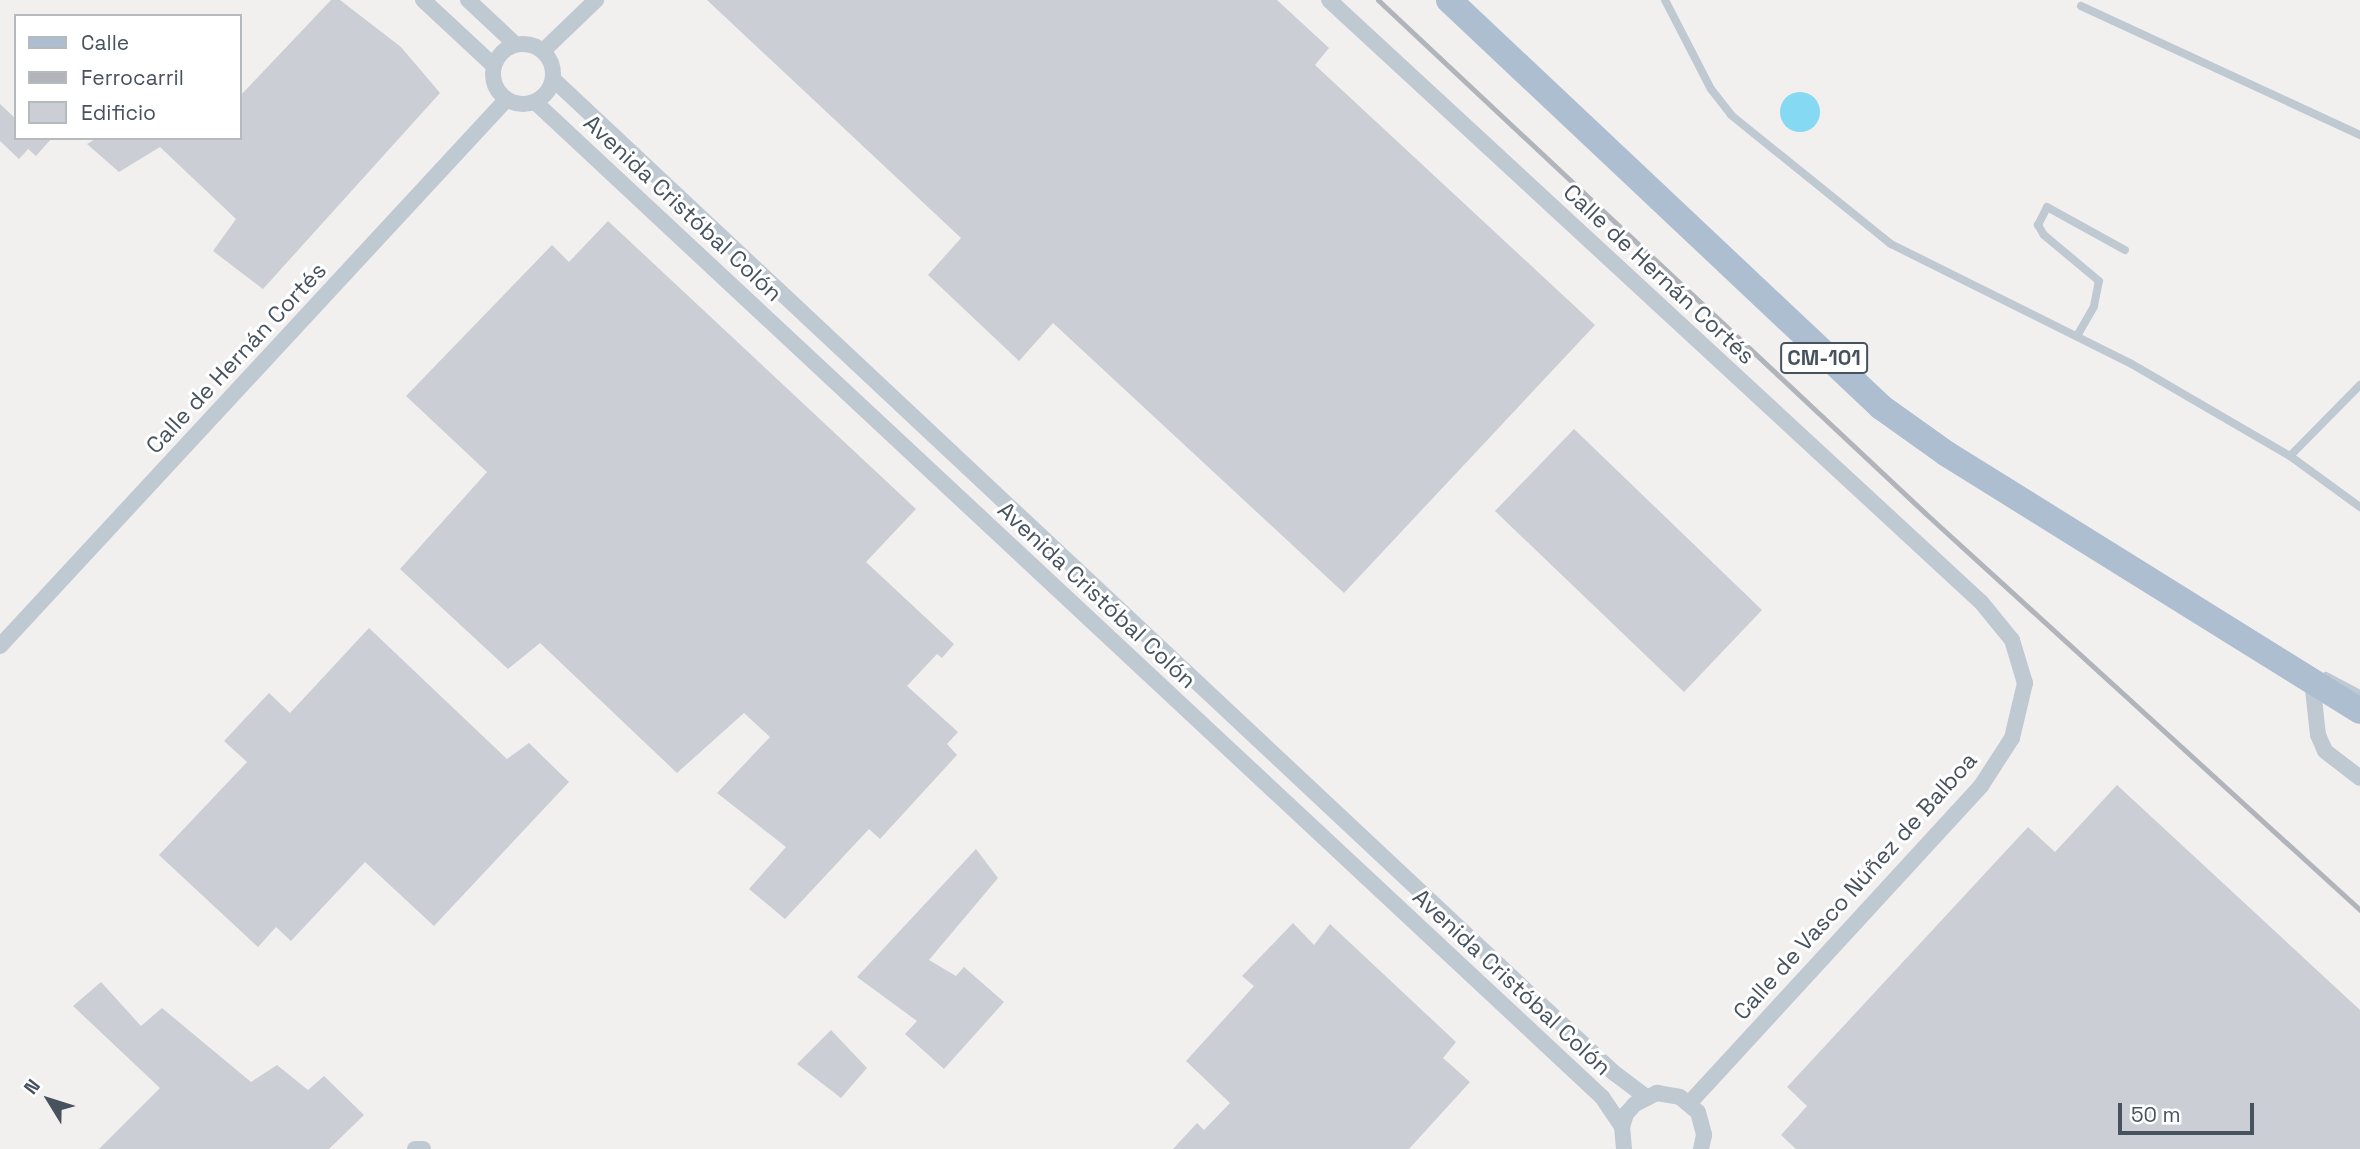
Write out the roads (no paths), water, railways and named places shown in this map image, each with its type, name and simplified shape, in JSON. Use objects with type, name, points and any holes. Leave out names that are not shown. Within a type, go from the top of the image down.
[{"type":"main road","name":"CM-101","points":[[1449,0],[1881,407],[1947,454],[2255,643],[2360,711]]},
{"type":"street","points":[[423,0],[493,65],[494,84],[506,100],[535,102],[553,79],[544,51]]},
{"type":"street","points":[[468,0],[515,44],[544,51]]},
{"type":"street","points":[[544,51],[596,0]]},
{"type":"street","name":"Calle de Hernán Cortés","points":[[1329,0],[1981,601],[2012,640],[2025,683]]},
{"type":"street","points":[[493,65],[515,44]]},
{"type":"street","name":"Avenida Cristóbal Colón","points":[[553,79],[1603,1062],[1646,1097]]},
{"type":"street","name":"Calle de Hernán Cortés","points":[[0,646],[506,100]]},
{"type":"street","name":"Avenida Cristóbal Colón","points":[[535,102],[1602,1097],[1622,1127]]},
{"type":"street","points":[[2312,680],[2322,743],[2359,776]]},
{"type":"street","name":"Calle de Vasco Núñez de Balboa","points":[[1690,1103],[1982,786],[2012,738],[2025,683]]},
{"type":"street","points":[[1624,1149],[1622,1127],[1635,1104],[1646,1097],[1669,1094],[1690,1103],[1702,1123],[1703,1148]]},
{"type":"street","points":[[415,1149],[423,1149]]},
{"type":"lane","points":[[1665,0],[1711,89],[1731,115],[1776,154],[1891,244],[2077,336],[2290,456],[2360,508]]},
{"type":"lane","points":[[2081,6],[2360,135]]},
{"type":"lane","points":[[2077,336],[2094,306],[2099,281],[2043,235],[2038,225],[2047,207],[2125,250]]},
{"type":"lane","points":[[2290,456],[2360,385]]},
{"type":"lane","points":[[2255,643],[2360,694]]},
{"type":"water","points":[[1800,92],[1814,98],[1820,112],[1814,126],[1800,132],[1786,126],[1780,112],[1786,98]]},
{"type":"railway","points":[[1378,0],[1925,513],[2360,910]]}]
